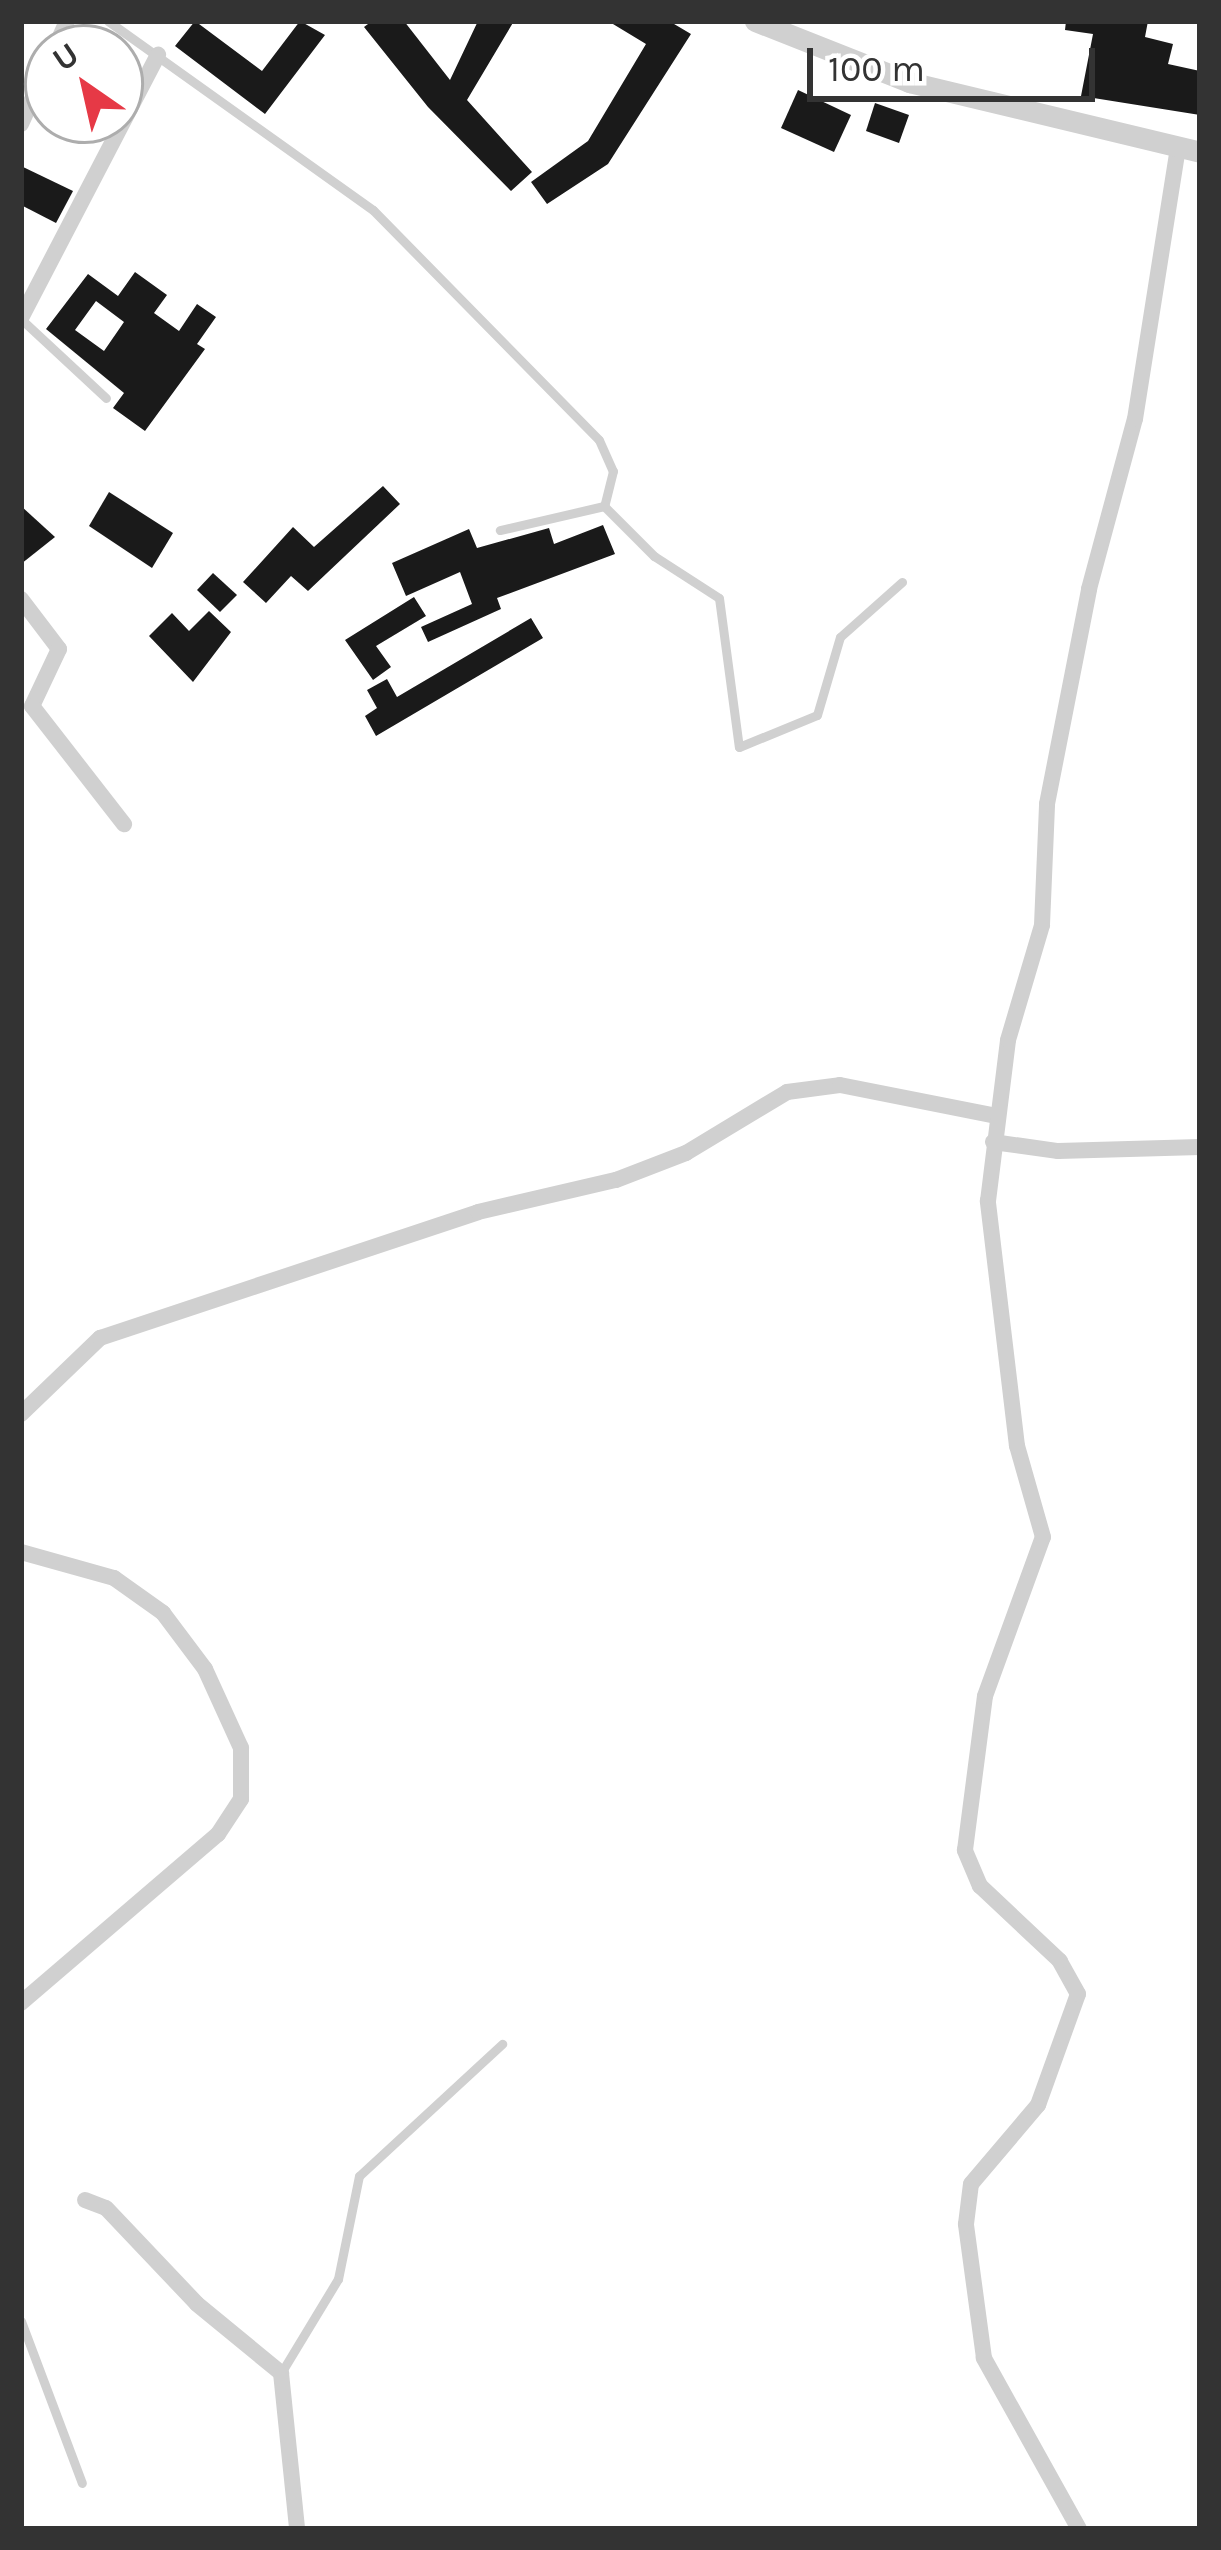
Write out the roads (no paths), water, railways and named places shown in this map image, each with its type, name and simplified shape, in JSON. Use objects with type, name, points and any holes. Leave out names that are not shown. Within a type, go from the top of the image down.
[{"type":"street","points":[[755,21],[909,82],[1189,150],[1136,419],[1089,589],[1046,804],[1042,925],[993,1142],[989,1237],[1018,1446],[1042,1538],[986,1696],[965,1850],[980,1886],[1060,1961],[1078,1994],[1038,2105],[971,2184],[966,2224],[984,2358],[1079,2529]]},
{"type":"street","points":[[21,319],[158,56]]},
{"type":"street","points":[[21,599],[60,654],[32,706],[124,824]]},
{"type":"street","points":[[21,1414],[100,1338],[478,1212],[634,1174],[787,1092],[840,1085],[996,1116]]},
{"type":"street","points":[[993,1142],[1058,1151],[1200,1147]]},
{"type":"street","points":[[21,1552],[113,1578],[163,1613],[224,1702],[241,1799],[194,1859],[21,2003]]},
{"type":"street","points":[[85,2200],[106,2208],[197,2304],[281,2373],[297,2529]]},
{"type":"lane","points":[[108,21],[374,210],[599,440],[613,471],[604,506]]},
{"type":"lane","points":[[21,319],[106,398]]},
{"type":"lane","points":[[500,530],[604,506]]},
{"type":"lane","points":[[604,506],[654,556],[718,598],[739,747],[817,716],[840,637],[902,582]]},
{"type":"lane","points":[[281,2373],[338,2278],[359,2176],[502,2044]]},
{"type":"lane","points":[[21,2320],[82,2483]]}]
